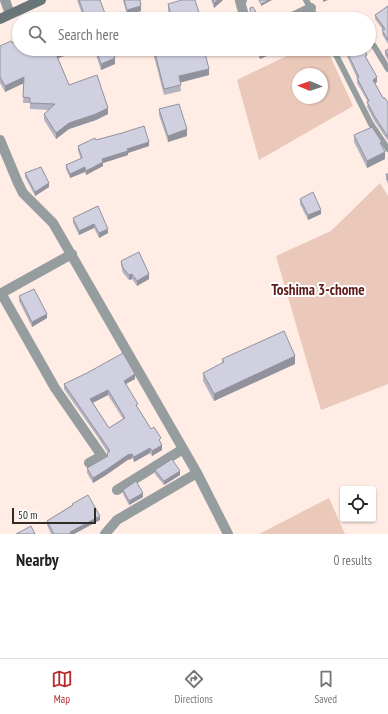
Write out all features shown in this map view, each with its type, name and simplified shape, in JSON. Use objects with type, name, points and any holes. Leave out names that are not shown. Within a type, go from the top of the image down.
[{"type":"main road","points":[[14,12],[41,0]]},
{"type":"main road","points":[[0,19],[10,14]]},
{"type":"street","points":[[5,0],[10,14]]},
{"type":"street","points":[[242,0],[240,1],[243,12]]},
{"type":"street","points":[[297,12],[308,4]]},
{"type":"street","points":[[0,140],[23,193],[53,223],[72,254],[197,473],[228,534]]},
{"type":"street","points":[[72,254],[1,294],[55,388],[102,456],[89,463]]},
{"type":"street","points":[[117,490],[183,449]]},
{"type":"street","points":[[105,534],[117,520],[197,473]]},
{"type":"lane","points":[[376,49],[388,69]]},
{"type":"lane","points":[[337,56],[371,124],[388,149]]},
{"type":"shaded area","points":[[287,56],[330,56],[353,106],[259,160],[237,80]]},
{"type":"shaded area","points":[[380,183],[388,196],[388,384],[321,410],[276,256],[331,231]]},
{"type":"shaded area","points":[[329,498],[345,534],[259,534]]},
{"type":"building","points":[[79,0],[100,0],[104,12],[83,12]]},
{"type":"building","points":[[124,0],[140,0],[141,6],[127,10]]},
{"type":"building","points":[[182,0],[195,0],[199,12],[170,12],[168,4]]},
{"type":"building","points":[[259,0],[269,0],[261,4]]},
{"type":"building","points":[[388,6],[388,40],[382,30],[385,29],[376,14]]},
{"type":"building","points":[[253,7],[256,12],[250,12],[250,8]]},
{"type":"building","points":[[11,41],[12,56],[57,56],[69,85],[97,75],[108,108],[96,114],[69,123],[56,133],[44,114],[55,104],[30,103],[30,98],[23,97],[24,77],[5,86],[0,77],[0,46]]},
{"type":"building","points":[[388,49],[388,56],[385,51]]},
{"type":"building","points":[[98,56],[114,56],[115,58],[101,64]]},
{"type":"building","points":[[156,56],[206,56],[209,69],[179,76],[181,85],[164,89]]},
{"type":"building","points":[[349,56],[365,56],[377,77],[373,80],[383,98],[385,98],[388,103],[388,137],[367,102],[369,101],[357,78],[359,77]]},
{"type":"building","points":[[179,104],[187,129],[168,136],[159,109]]},
{"type":"building","points":[[144,126],[149,142],[127,149],[128,151],[102,159],[103,162],[86,171],[85,167],[70,174],[66,165],[82,158],[78,146],[95,138],[96,140]]},
{"type":"building","points":[[372,127],[382,142],[380,143],[385,152],[367,161],[354,135]]},
{"type":"building","points":[[41,167],[49,183],[35,192],[25,173]]},
{"type":"building","points":[[313,192],[321,210],[308,215],[300,199]]},
{"type":"building","points":[[98,206],[108,229],[99,233],[94,224],[79,231],[73,218]]},
{"type":"building","points":[[139,252],[149,274],[137,281],[132,274],[129,275],[123,268],[121,261]]},
{"type":"building","points":[[34,289],[47,314],[32,322],[19,296]]},
{"type":"building","points":[[284,331],[295,356],[214,394],[203,373],[224,362],[222,359]]},
{"type":"building","points":[[123,353],[135,374],[124,381],[138,404],[136,405],[151,429],[154,427],[161,438],[159,440],[162,445],[152,451],[150,448],[134,457],[132,454],[129,454],[93,478],[87,468],[108,456],[108,452],[110,451],[64,384]],"holes":[[[108,390],[125,418],[109,428],[90,399]]]},
{"type":"building","points":[[172,459],[180,471],[164,481],[155,470]]},
{"type":"building","points":[[136,481],[143,493],[129,501],[123,490]]},
{"type":"building","points":[[88,495],[100,516],[70,532],[71,534],[54,534],[47,521]]},
{"type":"building","points":[[31,526],[35,534],[16,534]]},
{"type":"district","name":"Toshima 3-chome","points":[[318,290]]}]
